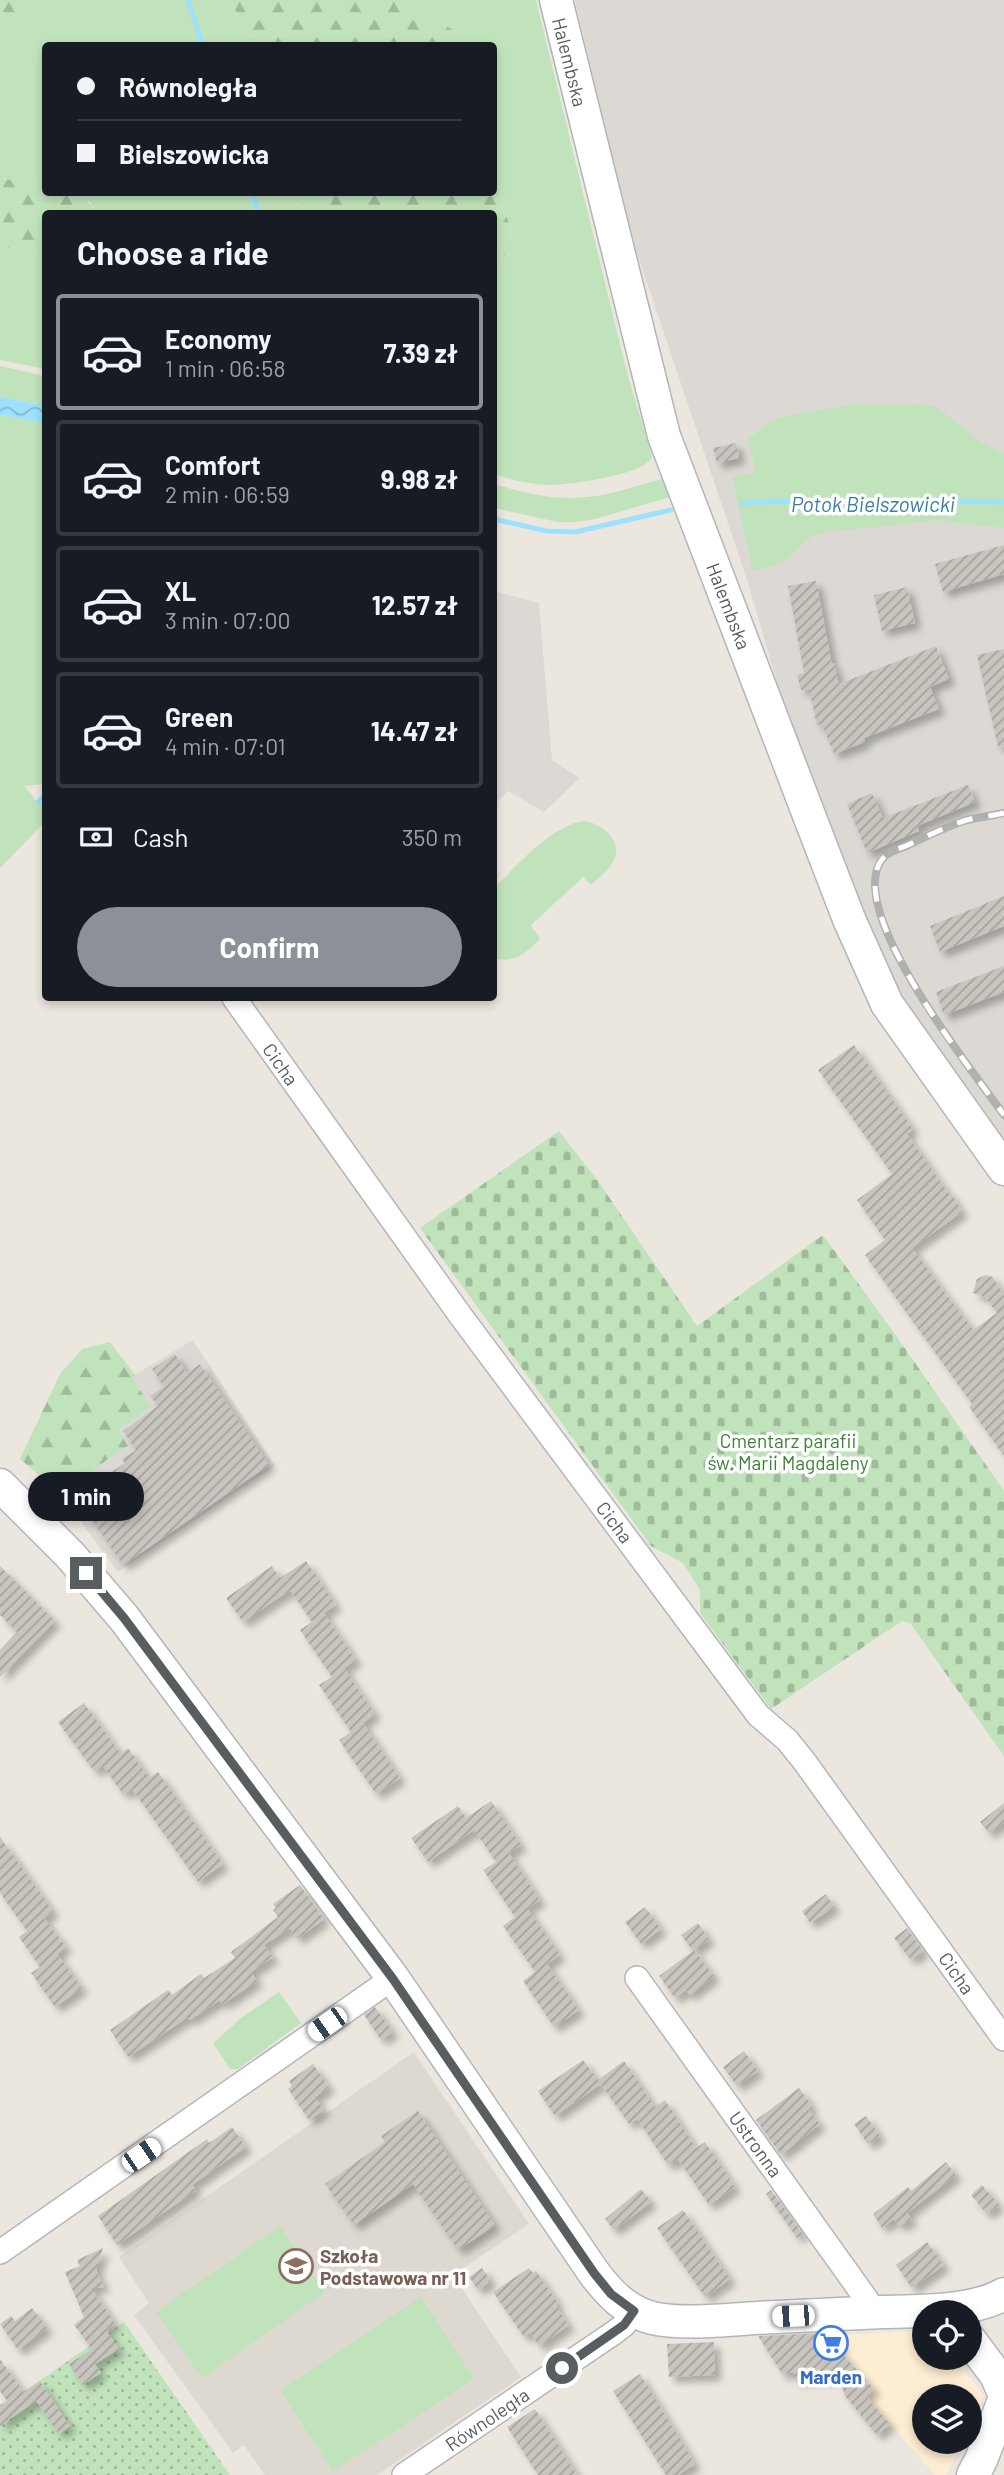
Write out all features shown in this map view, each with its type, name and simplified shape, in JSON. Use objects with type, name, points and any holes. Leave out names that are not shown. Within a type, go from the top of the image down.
[{"type":"street","name":"Halembska","points":[[555,0],[664,436],[849,919],[887,1003],[1004,1169]]},
{"type":"street","name":"Cicha","points":[[236,1001],[514,1389],[752,1707],[804,1761],[1004,2039]]},
{"type":"street","points":[[0,1485],[102,1590],[393,1979],[611,2294],[634,2311],[654,2318],[692,2320],[912,2311]]},
{"type":"street","name":"Ustronna","points":[[637,1978],[867,2300],[868,2313]]},
{"type":"street","points":[[0,2252],[393,1979]]},
{"type":"street","name":"Równoległa","points":[[404,2475],[615,2332],[634,2311]]},
{"type":"street","points":[[982,2356],[996,2375],[1004,2393]]},
{"type":"street","points":[[986,2459],[1004,2400]]},
{"type":"shaded area","points":[[575,0],[1004,0],[1004,1148],[892,988],[846,884],[780,692],[747,580],[628,226]]},
{"type":"shaded area","points":[[497,592],[539,603],[552,760],[580,778],[544,812],[508,791],[497,802]]},
{"type":"shaded area","points":[[193,1340],[275,1466],[118,1572],[59,1492],[128,1446],[118,1430],[131,1377]]},
{"type":"shaded area","name":"Szkoła Podstawowa nr 11","points":[[414,2052],[529,2224],[453,2275],[521,2377],[377,2475],[265,2475],[244,2445],[233,2453],[134,2315],[149,2303],[119,2257]]},
{"type":"shaded area","points":[[912,2332],[912,2370],[965,2370],[975,2384],[912,2384],[912,2449],[841,2368],[839,2335]]},
{"type":"shaded area","points":[[917,2454],[956,2454],[946,2475],[935,2475]]},
{"type":"green space","points":[[0,0],[37,0],[22,18],[0,27]]},
{"type":"green space","points":[[37,0],[231,0],[252,42],[42,42],[42,185],[0,178],[0,27],[22,18]]},
{"type":"green space","points":[[231,0],[409,0],[457,33],[459,42],[252,42]]},
{"type":"green space","points":[[409,0],[536,0],[626,369],[652,457],[636,469],[605,478],[548,485],[497,475],[497,267],[507,250],[511,231],[505,213],[492,196],[497,196],[497,42],[459,42],[457,33]]},
{"type":"green space","points":[[0,178],[42,185],[42,196],[81,197],[94,210],[42,210],[42,256],[0,246]]},
{"type":"green space","points":[[75,196],[301,196],[304,210],[94,210],[90,202]]},
{"type":"green space","points":[[301,196],[492,196],[509,222],[510,240],[497,267],[497,210],[304,210]]},
{"type":"green space","points":[[0,246],[42,256],[42,368],[0,360]]},
{"type":"green space","points":[[0,366],[42,375],[42,404],[0,397]]},
{"type":"green space","points":[[859,403],[921,404],[938,408],[981,442],[1004,453],[1004,528],[934,520],[832,530],[812,536],[783,562],[753,572],[732,477],[756,472],[747,439],[781,417]]},
{"type":"green space","points":[[0,415],[42,422],[42,784],[24,786],[42,804],[42,825],[0,868]]},
{"type":"green space","points":[[662,479],[670,497],[595,519],[575,522],[557,522],[497,509],[497,485],[563,498],[605,494]]},
{"type":"green space","points":[[585,821],[609,834],[616,846],[612,864],[591,885],[583,877],[531,925],[540,939],[530,949],[508,960],[497,958],[497,885],[548,838],[573,824]]},
{"type":"green space","name":"Cmentarz parafii św. Marii Magdaleny","points":[[559,1131],[598,1181],[697,1326],[823,1235],[895,1334],[1004,1491],[1004,1756],[910,1623],[902,1621],[771,1709],[700,1613],[700,1590],[683,1563],[651,1546],[420,1228]]},
{"type":"green space","points":[[110,1342],[135,1375],[132,1378],[151,1407],[118,1430],[128,1446],[59,1492],[20,1459],[60,1374],[82,1349]]},
{"type":"green space","points":[[279,1992],[301,2023],[238,2069],[230,2069],[213,2043],[241,2018]]},
{"type":"green space","points":[[280,2226],[325,2292],[202,2378],[156,2312]]},
{"type":"green space","points":[[421,2297],[474,2379],[333,2471],[280,2390]]},
{"type":"green space","points":[[124,2322],[230,2475],[0,2475],[0,2408]]},
{"type":"water","points":[[0,397],[42,404],[42,422],[0,415]]},
{"type":"building","points":[[736,443],[739,458],[717,463],[713,448]]},
{"type":"building","points":[[1004,545],[1004,574],[943,592],[935,564]]},
{"type":"building","points":[[816,581],[832,664],[834,663],[839,684],[936,646],[949,679],[930,687],[939,709],[864,738],[865,742],[834,754],[822,724],[817,725],[809,689],[801,690],[797,675],[804,673],[788,586]]},
{"type":"building","points":[[907,587],[915,623],[882,631],[874,595]]},
{"type":"building","points":[[1004,649],[1004,746],[998,747],[977,655]]},
{"type":"building","points":[[968,785],[975,802],[917,826],[919,831],[867,853],[847,804],[872,793],[883,818]]},
{"type":"building","points":[[1004,896],[1004,926],[940,952],[930,926]]},
{"type":"building","points":[[1004,966],[1004,992],[944,1015],[936,992]]},
{"type":"building","points":[[854,1045],[913,1129],[907,1134],[962,1212],[912,1248],[973,1330],[997,1313],[985,1297],[973,1293],[977,1279],[985,1275],[993,1277],[1004,1296],[1004,1456],[969,1407],[972,1404],[865,1255],[885,1240],[857,1200],[892,1174],[818,1070]]},
{"type":"building","points":[[175,1354],[187,1373],[200,1364],[269,1465],[123,1565],[68,1490],[82,1480],[87,1488],[125,1463],[122,1459],[136,1450],[123,1431],[158,1406],[150,1396],[164,1387],[152,1369]]},
{"type":"building","points":[[306,1561],[336,1605],[324,1613],[356,1660],[344,1668],[375,1714],[363,1723],[400,1778],[376,1794],[339,1740],[351,1732],[319,1685],[332,1677],[300,1630],[312,1622],[290,1590],[243,1622],[226,1598],[272,1566],[280,1578]]},
{"type":"building","points":[[0,1566],[55,1621],[0,1677],[0,1650],[17,1632],[0,1615]]},
{"type":"building","points":[[84,1703],[121,1754],[128,1748],[149,1778],[158,1772],[223,1864],[198,1882],[132,1789],[123,1794],[103,1766],[94,1771],[58,1722]]},
{"type":"building","points":[[491,1801],[521,1845],[509,1853],[540,1900],[527,1908],[560,1955],[547,1964],[579,2010],[554,2027],[523,1981],[535,1972],[503,1926],[515,1917],[483,1870],[496,1862],[466,1818]]},
{"type":"building","points":[[1004,1803],[1004,1822],[989,1833],[980,1822]]},
{"type":"building","points":[[458,1806],[474,1830],[428,1862],[411,1838]]},
{"type":"building","points":[[0,1837],[53,1911],[44,1918],[66,1947],[57,1954],[82,1988],[55,2007],[31,1973],[40,1967],[19,1937],[27,1931],[0,1893]]},
{"type":"building","points":[[300,1885],[324,1919],[297,1939],[290,1928],[264,1945],[273,1957],[251,1972],[257,1981],[223,2004],[220,2000],[190,2020],[188,2017],[128,2057],[110,2030],[168,1990],[172,1995],[201,1974],[204,1978],[235,1958],[231,1952],[278,1917],[273,1910],[276,1908],[273,1904]]},
{"type":"building","points":[[826,1894],[834,1907],[810,1923],[802,1911]]},
{"type":"building","points":[[645,1907],[661,1929],[641,1944],[625,1922]]},
{"type":"building","points":[[698,1923],[709,1939],[694,1950],[714,1976],[690,1995],[686,1990],[675,1998],[659,1976],[693,1951],[681,1935]]},
{"type":"building","points":[[907,1928],[923,1951],[911,1960],[894,1938]]},
{"type":"building","points":[[375,2007],[393,2032],[381,2040],[364,2015]]},
{"type":"building","points":[[744,2051],[758,2071],[737,2086],[723,2067]]},
{"type":"building","points":[[583,2060],[601,2084],[555,2116],[538,2091]]},
{"type":"building","points":[[624,2061],[655,2107],[665,2100],[696,2148],[705,2142],[735,2187],[709,2205],[678,2159],[668,2165],[637,2119],[629,2124],[598,2080]]},
{"type":"building","points":[[313,2064],[329,2087],[315,2097],[324,2110],[309,2120],[288,2089],[292,2086],[289,2081]]},
{"type":"building","points":[[799,2088],[812,2106],[808,2109],[820,2124],[781,2155],[756,2120]]},
{"type":"building","points":[[418,2111],[495,2225],[458,2250],[413,2184],[354,2225],[325,2184],[385,2142],[381,2136]]},
{"type":"building","points":[[866,2116],[880,2136],[868,2144],[854,2124]]},
{"type":"building","points":[[232,2127],[246,2147],[192,2185],[196,2190],[117,2245],[98,2216],[207,2139],[209,2143]]},
{"type":"building","points":[[946,2162],[956,2175],[907,2213],[912,2220],[899,2226],[894,2219],[882,2228],[873,2214],[908,2187],[911,2191]]},
{"type":"building","points":[[982,2185],[999,2205],[987,2214],[971,2195]]},
{"type":"building","points":[[641,2189],[651,2202],[614,2230],[605,2219]]},
{"type":"building","points":[[771,2190],[803,2234],[797,2238],[766,2194]]},
{"type":"building","points":[[683,2210],[730,2279],[705,2297],[657,2228]]},
{"type":"building","points":[[927,2242],[944,2265],[912,2288],[896,2265]]},
{"type":"building","points":[[103,2248],[96,2270],[104,2287],[91,2288],[115,2323],[106,2330],[119,2349],[95,2364],[101,2373],[83,2385],[69,2364],[92,2349],[74,2325],[84,2317],[65,2272],[80,2266],[77,2260]]},
{"type":"building","points":[[482,2268],[491,2281],[478,2290],[469,2277]]},
{"type":"building","points":[[529,2268],[533,2273],[536,2271],[569,2325],[539,2346],[530,2332],[524,2337],[493,2292]]},
{"type":"building","points":[[32,2308],[47,2328],[18,2350],[0,2324],[11,2316],[15,2321]]},
{"type":"building","points":[[839,2334],[840,2351],[874,2389],[866,2396],[890,2424],[877,2435],[845,2396],[839,2377],[794,2380],[794,2372],[782,2374],[758,2336]]},
{"type":"building","points":[[714,2342],[715,2375],[669,2377],[667,2344]]},
{"type":"building","points":[[0,2359],[24,2392],[40,2381],[70,2426],[59,2434],[36,2401],[0,2426],[0,2405],[7,2401],[0,2391]]},
{"type":"building","points":[[640,2374],[695,2464],[678,2475],[666,2475],[613,2391]]},
{"type":"building","points":[[535,2409],[577,2475],[538,2475],[507,2427]]},
{"type":"waterway","points":[[188,0],[202,42]]},
{"type":"waterway","points":[[253,196],[258,210]]},
{"type":"waterway","name":"Potok Bielszowicki","points":[[742,503],[815,500],[1004,502]]},
{"type":"waterway","name":"Potok Bielszowicki","points":[[497,520],[546,531],[575,532],[671,510]]},
{"type":"waterway","points":[[38,802],[42,798]]},
{"type":"railway","points":[[1004,813],[960,822],[890,853],[885,856],[875,879],[879,910],[915,987],[1004,1115]]},
{"type":"place","name":"Szkoła Podstawowa nr 11","points":[[296,2266]]},
{"type":"place","name":"Marden","points":[[831,2343]]},
{"type":"route","points":[[86,1573],[124,1618],[393,1979],[594,2273],[611,2294],[634,2311],[624,2325],[562,2368]]}]
